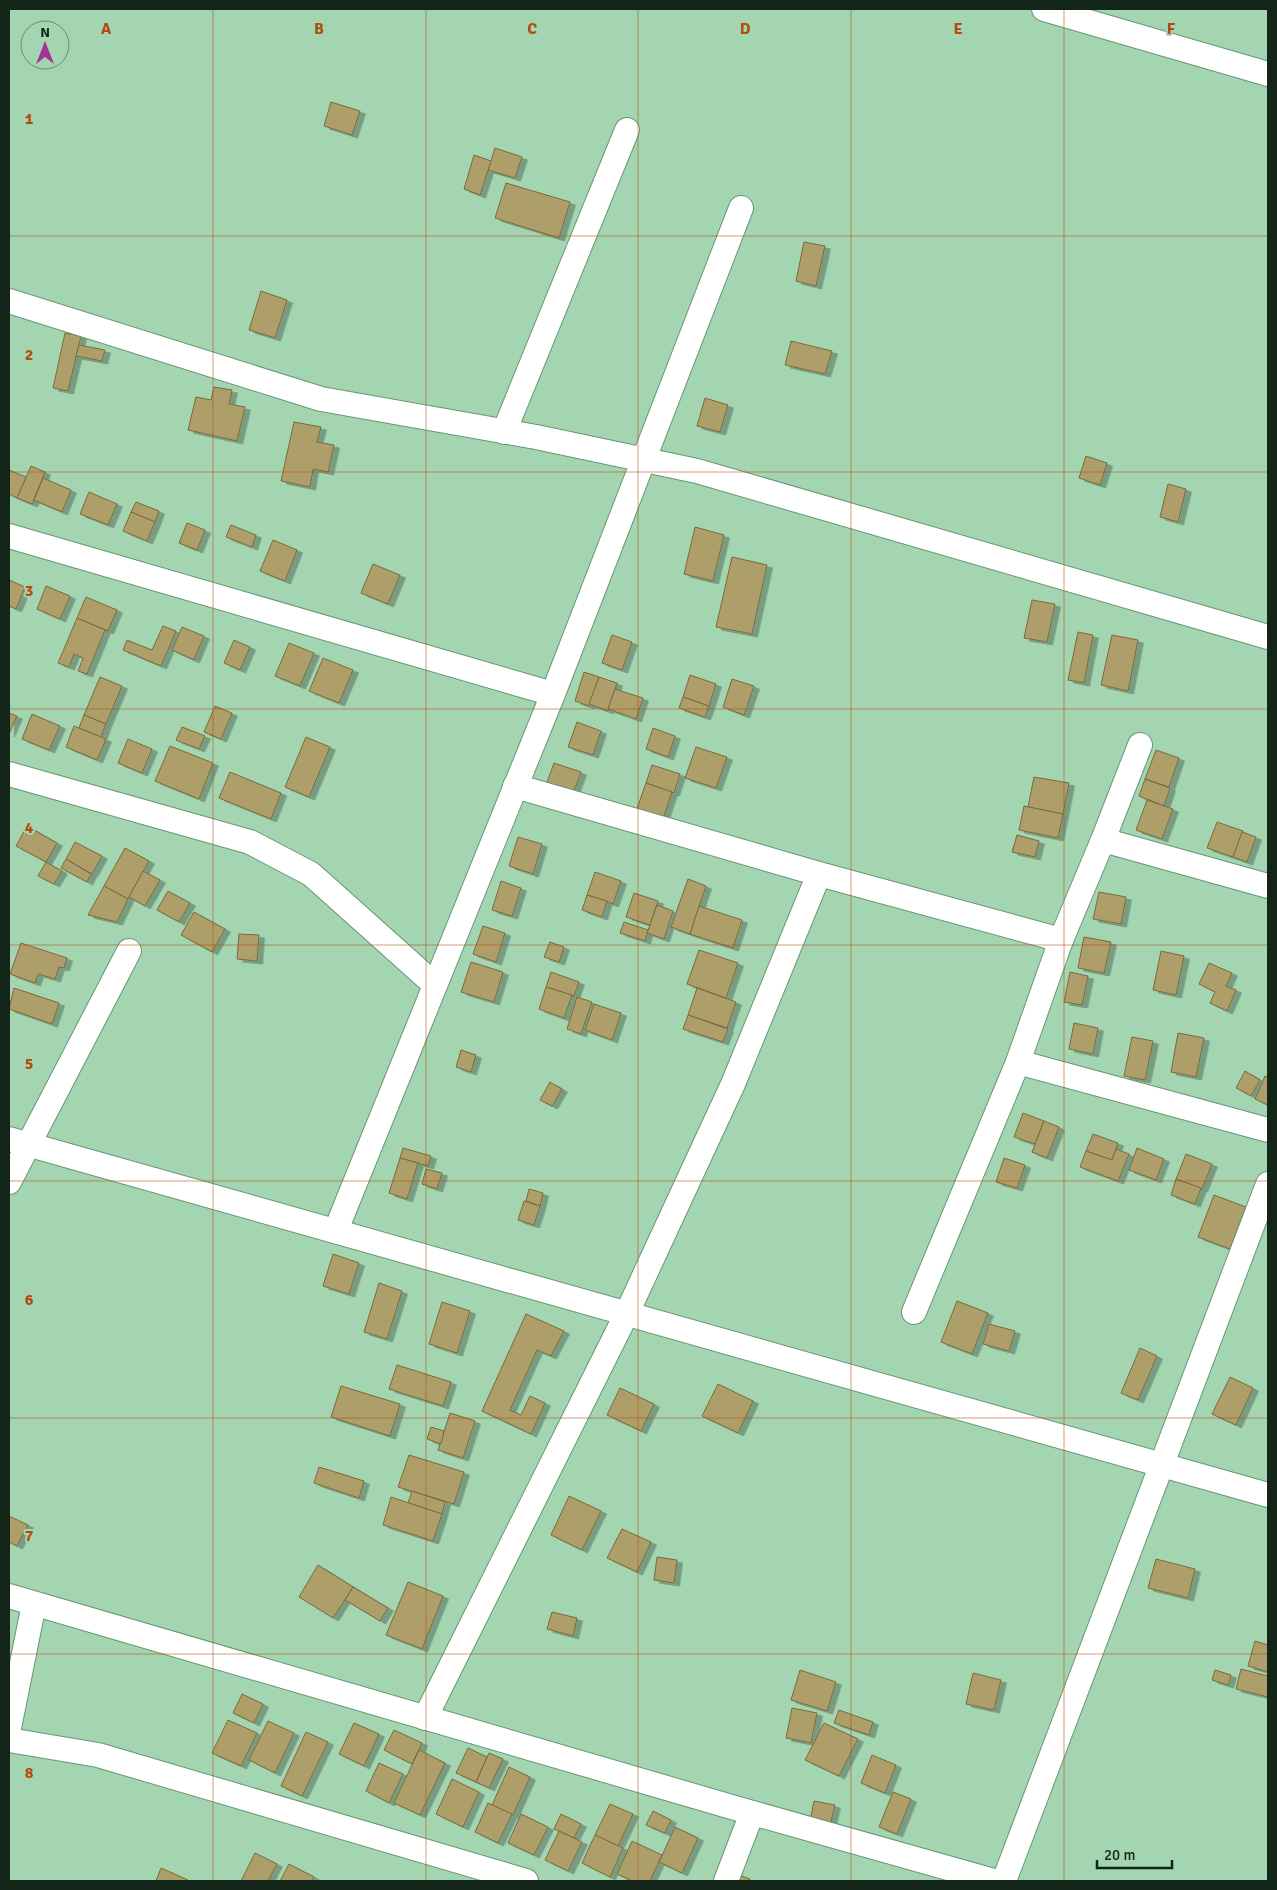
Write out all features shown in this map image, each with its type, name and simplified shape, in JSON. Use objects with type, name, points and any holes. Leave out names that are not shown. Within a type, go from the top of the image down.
[{"type":"street","points":[[1044,9],[1268,74]]},
{"type":"street","points":[[504,432],[627,130]]},
{"type":"street","points":[[336,1230],[552,694],[742,208]]},
{"type":"street","points":[[9,302],[321,400],[504,432],[697,471],[1268,637]]},
{"type":"street","points":[[9,536],[552,694]]},
{"type":"street","points":[[914,1312],[1018,1062],[1061,940],[1140,745]]},
{"type":"street","points":[[9,774],[250,842],[311,874],[435,985]]},
{"type":"street","points":[[515,786],[819,874],[1061,940]]},
{"type":"street","points":[[1103,840],[1268,886]]},
{"type":"street","points":[[425,1718],[627,1313],[733,1084],[819,874]]},
{"type":"street","points":[[9,1182],[18,1142],[129,951]]},
{"type":"street","points":[[1018,1062],[1268,1130]]},
{"type":"street","points":[[18,1142],[336,1230],[1268,1495]]},
{"type":"street","points":[[1004,1881],[1268,1184]]},
{"type":"street","points":[[9,1596],[752,1813],[994,1881]]},
{"type":"street","points":[[9,1728],[34,1604]]},
{"type":"street","points":[[9,1740],[98,1755],[526,1881]]},
{"type":"street","points":[[726,1881],[752,1813]]},
{"type":"building","points":[[331,102],[360,111],[352,135],[324,126]]},
{"type":"building","points":[[495,148],[522,157],[515,178],[488,170]]},
{"type":"building","points":[[474,155],[491,161],[480,195],[464,189]]},
{"type":"building","points":[[506,183],[570,202],[559,238],[495,218]]},
{"type":"building","points":[[804,242],[825,246],[816,286],[796,281]]},
{"type":"building","points":[[261,291],[287,300],[275,338],[249,330]]},
{"type":"building","points":[[65,333],[81,336],[68,391],[53,388]]},
{"type":"building","points":[[791,341],[832,351],[825,374],[785,365]]},
{"type":"building","points":[[79,345],[105,350],[102,361],[76,356]]},
{"type":"building","points":[[214,387],[232,390],[229,404],[245,407],[237,441],[188,430],[196,397],[211,400]]},
{"type":"building","points":[[705,398],[728,405],[720,432],[697,426]]},
{"type":"building","points":[[294,422],[321,427],[317,442],[334,445],[328,472],[313,469],[310,487],[281,481]]},
{"type":"building","points":[[1086,456],[1107,463],[1100,485],[1079,478]]},
{"type":"building","points":[[31,466],[45,472],[32,504],[17,498]]},
{"type":"building","points":[[9,470],[26,477],[17,498],[9,494]]},
{"type":"building","points":[[43,478],[71,490],[62,512],[34,500]]},
{"type":"building","points":[[1168,484],[1186,489],[1178,522],[1160,517]]},
{"type":"building","points":[[89,492],[117,504],[108,525],[80,514]]},
{"type":"building","points":[[136,502],[159,511],[155,522],[131,512]]},
{"type":"building","points":[[131,512],[155,522],[147,541],[123,531]]},
{"type":"building","points":[[187,523],[205,530],[197,550],[179,543]]},
{"type":"building","points":[[231,525],[256,535],[252,547],[226,537]]},
{"type":"building","points":[[695,527],[724,535],[713,581],[684,574]]},
{"type":"building","points":[[273,540],[297,550],[285,581],[260,571]]},
{"type":"building","points":[[732,557],[767,565],[752,634],[716,627]]},
{"type":"building","points":[[373,564],[400,575],[388,604],[361,593]]},
{"type":"building","points":[[9,580],[25,587],[16,609],[9,606]]},
{"type":"building","points":[[46,586],[70,596],[60,619],[37,609]]},
{"type":"building","points":[[86,597],[117,610],[108,631],[77,618]]},
{"type":"building","points":[[1032,600],[1055,604],[1047,642],[1024,638]]},
{"type":"building","points":[[77,618],[105,630],[87,674],[78,671],[83,658],[74,654],[69,667],[58,663]]},
{"type":"building","points":[[163,626],[176,631],[161,666],[123,650],[127,640],[152,650]]},
{"type":"building","points":[[182,627],[204,636],[194,660],[172,650]]},
{"type":"building","points":[[1078,632],[1093,635],[1084,683],[1068,680]]},
{"type":"building","points":[[612,635],[632,642],[622,670],[602,663]]},
{"type":"building","points":[[1112,635],[1138,640],[1128,691],[1101,685]]},
{"type":"building","points":[[234,640],[250,647],[240,670],[224,663]]},
{"type":"building","points":[[289,643],[314,653],[300,686],[275,676]]},
{"type":"building","points":[[323,658],[353,670],[339,703],[309,691]]},
{"type":"building","points":[[584,672],[599,677],[589,706],[575,701]]},
{"type":"building","points":[[690,675],[716,684],[709,706],[683,697]]},
{"type":"building","points":[[100,677],[122,686],[106,724],[84,715]]},
{"type":"building","points":[[599,677],[617,683],[608,711],[589,704]]},
{"type":"building","points":[[732,679],[754,686],[744,715],[723,707]]},
{"type":"building","points":[[615,689],[643,698],[636,719],[608,709]]},
{"type":"building","points":[[683,697],[709,706],[705,717],[679,708]]},
{"type":"building","points":[[215,706],[232,713],[221,739],[204,732]]},
{"type":"building","points":[[9,713],[17,716],[9,734]]},
{"type":"building","points":[[32,714],[60,726],[49,750],[22,739]]},
{"type":"building","points":[[84,715],[106,724],[101,737],[79,728]]},
{"type":"building","points":[[577,722],[601,731],[593,755],[568,747]]},
{"type":"building","points":[[74,726],[106,739],[97,760],[66,747]]},
{"type":"building","points":[[182,727],[205,736],[199,749],[176,740]]},
{"type":"building","points":[[653,728],[675,736],[668,757],[646,749]]},
{"type":"building","points":[[306,737],[330,747],[309,797],[285,787]]},
{"type":"building","points":[[128,739],[152,749],[142,773],[118,763]]},
{"type":"building","points":[[170,746],[213,763],[199,799],[155,781]]},
{"type":"building","points":[[696,747],[727,757],[716,788],[685,778]]},
{"type":"building","points":[[1156,750],[1179,758],[1169,787],[1145,779]]},
{"type":"building","points":[[554,763],[581,772],[573,794],[546,785]]},
{"type":"building","points":[[652,765],[680,774],[674,793],[646,783]]},
{"type":"building","points":[[230,772],[281,793],[271,819],[219,798]]},
{"type":"building","points":[[1034,777],[1069,783],[1063,814],[1028,807]]},
{"type":"building","points":[[1145,779],[1170,788],[1164,806],[1139,796]]},
{"type":"building","points":[[646,783],[672,792],[662,822],[635,814]]},
{"type":"building","points":[[1147,800],[1173,809],[1162,839],[1136,830]]},
{"type":"building","points":[[1024,806],[1063,814],[1058,838],[1019,830]]},
{"type":"building","points":[[1217,822],[1243,831],[1233,857],[1207,848]]},
{"type":"building","points":[[27,826],[57,843],[46,862],[16,846]]},
{"type":"building","points":[[1242,832],[1256,837],[1247,862],[1233,857]]},
{"type":"building","points":[[1017,835],[1039,841],[1035,857],[1012,852]]},
{"type":"building","points":[[518,837],[542,844],[533,874],[509,866]]},
{"type":"building","points":[[75,842],[102,856],[92,874],[66,859]]},
{"type":"building","points":[[125,848],[149,861],[128,899],[104,886]]},
{"type":"building","points":[[66,859],[91,874],[87,882],[61,868]]},
{"type":"building","points":[[46,862],[62,871],[54,884],[38,876]]},
{"type":"building","points":[[143,871],[160,880],[145,906],[129,897]]},
{"type":"building","points":[[595,872],[621,881],[613,904],[587,895]]},
{"type":"building","points":[[688,879],[706,886],[690,934],[671,927]]},
{"type":"building","points":[[501,881],[521,888],[512,916],[492,910]]},
{"type":"building","points":[[104,886],[128,899],[117,922],[88,915]]},
{"type":"building","points":[[168,891],[190,903],[179,922],[157,910]]},
{"type":"building","points":[[1099,892],[1126,897],[1121,924],[1093,919]]},
{"type":"building","points":[[634,893],[658,901],[650,925],[626,917]]},
{"type":"building","points":[[587,895],[607,901],[602,917],[582,910]]},
{"type":"building","points":[[657,905],[673,911],[664,939],[647,933]]},
{"type":"building","points":[[699,906],[742,920],[733,948],[690,934]]},
{"type":"building","points":[[194,912],[225,929],[212,952],[181,935]]},
{"type":"building","points":[[624,922],[648,930],[645,941],[620,933]]},
{"type":"building","points":[[483,926],[505,933],[496,962],[473,954]]},
{"type":"building","points":[[239,934],[259,935],[257,961],[237,959]]},
{"type":"building","points":[[1084,937],[1111,942],[1104,973],[1078,968]]},
{"type":"building","points":[[550,942],[564,947],[559,962],[544,957]]},
{"type":"building","points":[[21,943],[67,958],[64,968],[59,967],[55,979],[38,974],[35,983],[10,974]]},
{"type":"building","points":[[699,950],[738,963],[726,998],[687,984]]},
{"type":"building","points":[[1161,951],[1184,956],[1176,995],[1153,990]]},
{"type":"building","points":[[471,962],[503,972],[494,1002],[461,992]]},
{"type":"building","points":[[1209,963],[1232,973],[1226,986],[1236,990],[1227,1011],[1210,1003],[1215,992],[1199,984]]},
{"type":"building","points":[[551,972],[579,982],[574,996],[546,987]]},
{"type":"building","points":[[1070,972],[1088,976],[1082,1005],[1064,1002]]},
{"type":"building","points":[[546,987],[572,995],[564,1018],[539,1009]]},
{"type":"building","points":[[14,988],[59,1003],[52,1024],[9,1009]]},
{"type":"building","points":[[697,988],[736,1002],[727,1028],[688,1015]]},
{"type":"building","points":[[577,997],[592,1002],[581,1034],[567,1029]]},
{"type":"building","points":[[594,1004],[621,1013],[612,1040],[585,1030]]},
{"type":"building","points":[[688,1015],[728,1029],[723,1042],[683,1029]]},
{"type":"building","points":[[1074,1023],[1098,1028],[1093,1054],[1069,1049]]},
{"type":"building","points":[[1178,1033],[1204,1038],[1196,1077],[1171,1072]]},
{"type":"building","points":[[1132,1037],[1153,1041],[1145,1080],[1124,1076]]},
{"type":"building","points":[[461,1050],[476,1055],[471,1072],[456,1067]]},
{"type":"building","points":[[1245,1071],[1260,1080],[1251,1096],[1236,1088]]},
{"type":"building","points":[[1265,1076],[1268,1077],[1268,1105],[1255,1099]]},
{"type":"building","points":[[550,1082],[562,1089],[552,1106],[540,1100]]},
{"type":"building","points":[[1023,1113],[1044,1121],[1035,1144],[1014,1137]]},
{"type":"building","points":[[1044,1121],[1059,1127],[1047,1158],[1032,1152]]},
{"type":"building","points":[[1093,1134],[1118,1143],[1112,1160],[1086,1151]]},
{"type":"building","points":[[403,1148],[431,1156],[428,1166],[400,1158]]},
{"type":"building","points":[[1137,1148],[1164,1159],[1156,1180],[1129,1170]]},
{"type":"building","points":[[1116,1149],[1129,1154],[1118,1181],[1080,1167],[1086,1151],[1112,1160]]},
{"type":"building","points":[[1186,1154],[1212,1164],[1202,1189],[1176,1179]]},
{"type":"building","points":[[400,1158],[418,1163],[407,1199],[389,1193]]},
{"type":"building","points":[[1004,1158],[1025,1165],[1017,1188],[996,1182]]},
{"type":"building","points":[[426,1169],[442,1173],[437,1189],[422,1184]]},
{"type":"building","points":[[1176,1179],[1201,1188],[1195,1204],[1171,1195]]},
{"type":"building","points":[[529,1189],[543,1193],[540,1206],[526,1201]]},
{"type":"building","points":[[1214,1195],[1246,1207],[1230,1249],[1198,1237]]},
{"type":"building","points":[[524,1201],[540,1206],[534,1225],[518,1220]]},
{"type":"building","points":[[333,1254],[359,1263],[349,1294],[323,1286]]},
{"type":"building","points":[[379,1283],[402,1291],[387,1339],[364,1332]]},
{"type":"building","points":[[957,1301],[988,1313],[972,1354],[941,1342]]},
{"type":"building","points":[[442,1302],[470,1311],[457,1353],[429,1344]]},
{"type":"building","points":[[526,1314],[564,1331],[551,1356],[537,1350],[510,1410],[521,1415],[530,1396],[545,1403],[531,1434],[482,1411]]},
{"type":"building","points":[[989,1324],[1015,1331],[1009,1351],[983,1344]]},
{"type":"building","points":[[1140,1348],[1157,1356],[1138,1400],[1121,1393]]},
{"type":"building","points":[[397,1365],[451,1382],[443,1406],[389,1389]]},
{"type":"building","points":[[1230,1377],[1253,1388],[1236,1425],[1212,1414]]},
{"type":"building","points":[[718,1384],[753,1401],[738,1433],[702,1416]]},
{"type":"building","points":[[341,1386],[400,1404],[390,1436],[331,1417]]},
{"type":"building","points":[[620,1388],[654,1404],[641,1431],[607,1415]]},
{"type":"building","points":[[450,1413],[475,1421],[463,1458],[438,1450]]},
{"type":"building","points":[[431,1427],[444,1431],[441,1444],[427,1439]]},
{"type":"building","points":[[409,1455],[464,1472],[454,1504],[398,1487]]},
{"type":"building","points":[[319,1467],[364,1481],[359,1498],[314,1483]]},
{"type":"building","points":[[412,1491],[445,1502],[442,1514],[408,1503]]},
{"type":"building","points":[[569,1496],[601,1511],[582,1550],[551,1535]]},
{"type":"building","points":[[391,1497],[442,1514],[433,1541],[383,1525]]},
{"type":"building","points":[[9,1516],[28,1525],[17,1546],[9,1542]]},
{"type":"building","points":[[622,1529],[651,1542],[637,1572],[607,1558]]},
{"type":"building","points":[[657,1557],[677,1560],[674,1583],[654,1580]]},
{"type":"building","points":[[1156,1559],[1195,1569],[1188,1598],[1148,1588]]},
{"type":"building","points":[[318,1565],[353,1587],[333,1618],[299,1597]]},
{"type":"building","points":[[408,1582],[443,1596],[422,1649],[386,1635]]},
{"type":"building","points":[[353,1587],[388,1608],[380,1621],[345,1600]]},
{"type":"building","points":[[552,1612],[577,1618],[573,1636],[547,1629]]},
{"type":"building","points":[[1255,1641],[1268,1645],[1268,1672],[1248,1666]]},
{"type":"building","points":[[1241,1669],[1268,1676],[1268,1697],[1236,1689]]},
{"type":"building","points":[[800,1670],[836,1682],[827,1711],[791,1700]]},
{"type":"building","points":[[1215,1670],[1231,1675],[1228,1685],[1212,1680]]},
{"type":"building","points":[[973,1673],[1001,1680],[994,1710],[966,1704]]},
{"type":"building","points":[[242,1694],[263,1704],[254,1723],[233,1713]]},
{"type":"building","points":[[792,1708],[817,1713],[811,1743],[786,1738]]},
{"type":"building","points":[[839,1710],[873,1722],[869,1735],[834,1723]]},
{"type":"building","points":[[228,1720],[257,1733],[241,1766],[212,1753]]},
{"type":"building","points":[[268,1721],[294,1733],[275,1773],[249,1760]]},
{"type":"building","points":[[354,1723],[379,1734],[364,1766],[339,1754]]},
{"type":"building","points":[[824,1723],[858,1739],[839,1776],[805,1760]]},
{"type":"building","points":[[394,1730],[422,1743],[412,1764],[384,1750]]},
{"type":"building","points":[[306,1732],[328,1742],[302,1796],[281,1786]]},
{"type":"building","points":[[468,1748],[487,1757],[476,1782],[456,1773]]},
{"type":"building","points":[[419,1750],[445,1763],[420,1815],[394,1803]]},
{"type":"building","points":[[489,1753],[503,1759],[489,1788],[476,1782]]},
{"type":"building","points":[[872,1755],[896,1765],[885,1793],[861,1783]]},
{"type":"building","points":[[379,1763],[403,1774],[389,1803],[366,1791]]},
{"type":"building","points":[[509,1767],[530,1777],[513,1815],[492,1805]]},
{"type":"building","points":[[452,1779],[479,1792],[463,1827],[436,1814]]},
{"type":"building","points":[[893,1792],[911,1799],[897,1834],[879,1827]]},
{"type":"building","points":[[814,1801],[835,1805],[830,1826],[810,1821]]},
{"type":"building","points":[[488,1803],[512,1814],[498,1843],[475,1832]]},
{"type":"building","points":[[610,1804],[633,1814],[618,1846],[595,1835]]},
{"type":"building","points":[[653,1811],[671,1820],[665,1833],[646,1825]]},
{"type":"building","points":[[521,1814],[548,1827],[534,1855],[508,1843]]},
{"type":"building","points":[[561,1814],[581,1824],[574,1838],[554,1829]]},
{"type":"building","points":[[675,1827],[698,1838],[682,1873],[659,1862]]},
{"type":"building","points":[[559,1831],[582,1842],[568,1871],[545,1860]]},
{"type":"building","points":[[595,1835],[623,1848],[610,1877],[582,1863]]},
{"type":"building","points":[[632,1841],[662,1855],[650,1881],[632,1881],[617,1874]]},
{"type":"building","points":[[255,1853],[277,1864],[268,1881],[241,1881]]},
{"type":"building","points":[[289,1864],[314,1877],[312,1881],[280,1881]]},
{"type":"building","points":[[161,1868],[188,1880],[188,1881],[156,1881]]},
{"type":"building","points":[[739,1875],[750,1879],[749,1881],[737,1881]]}]
